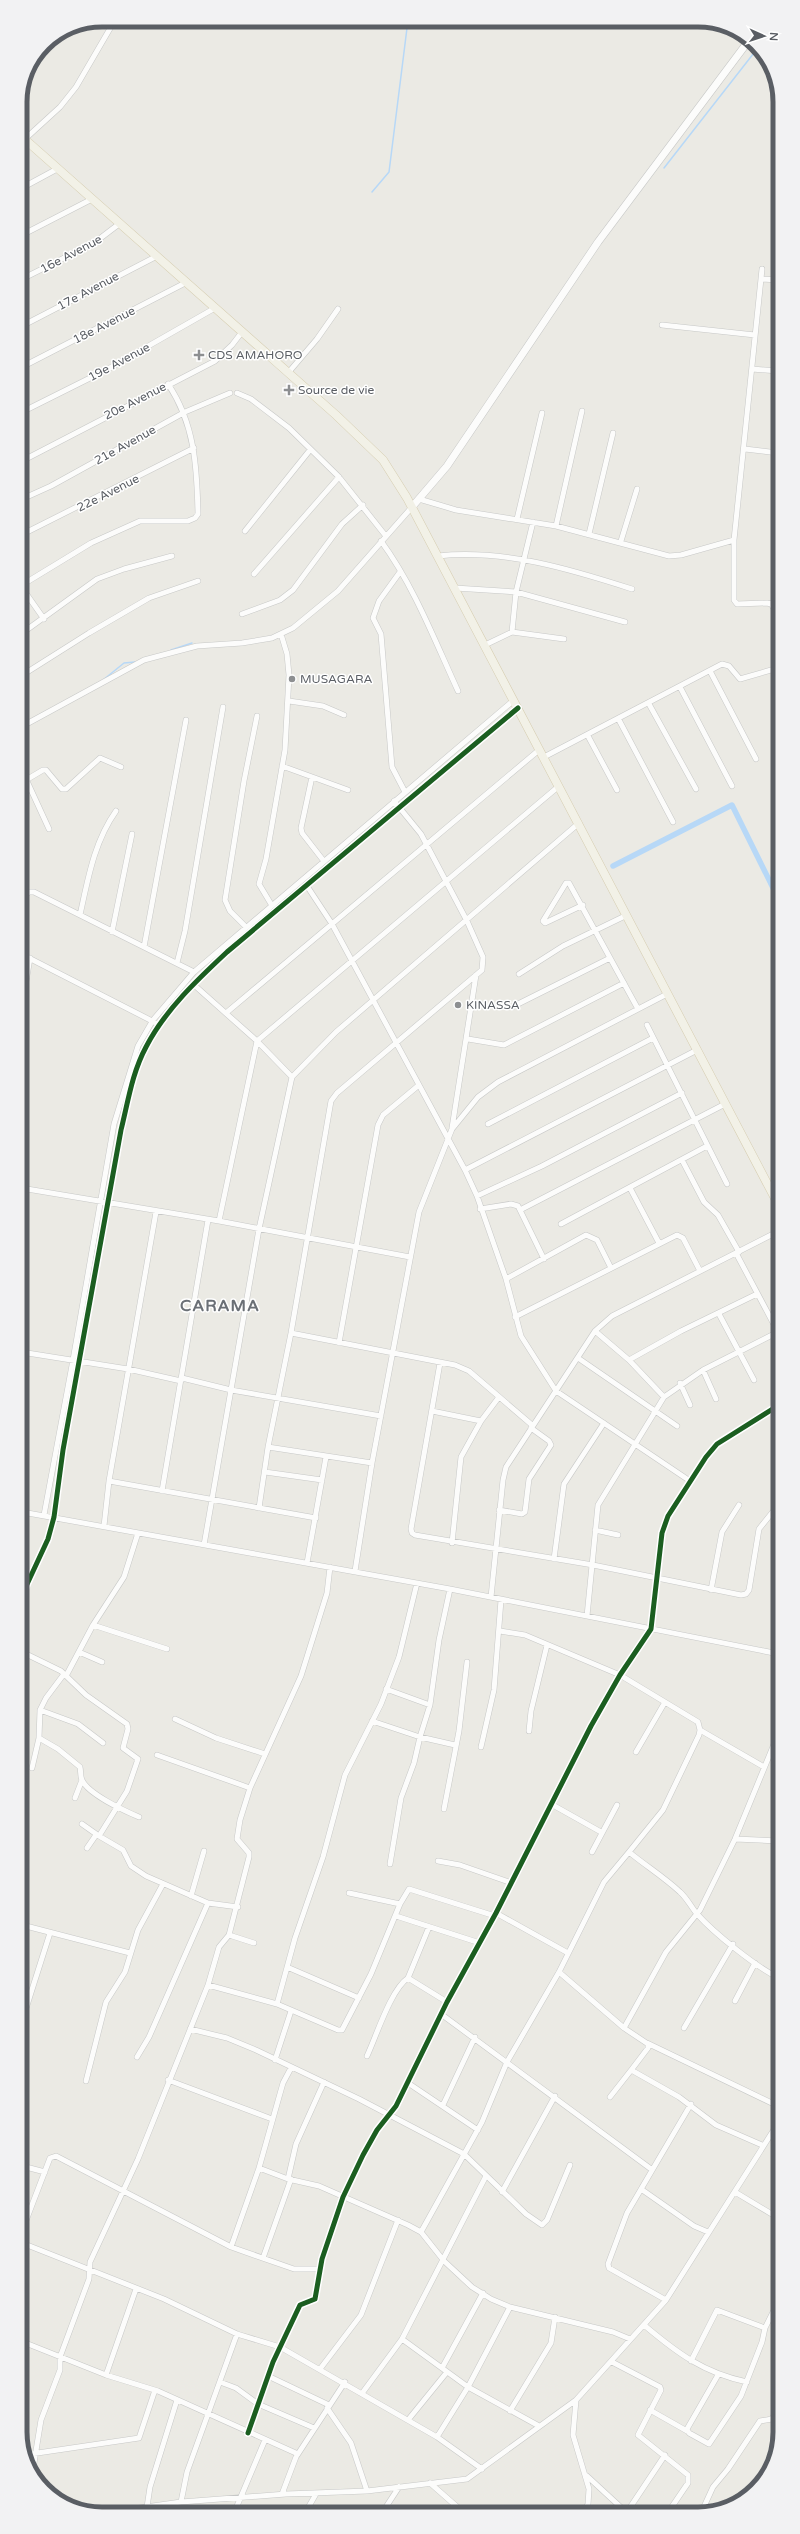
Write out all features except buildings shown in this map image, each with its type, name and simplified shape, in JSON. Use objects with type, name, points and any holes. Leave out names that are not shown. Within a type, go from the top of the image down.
[{"type":"main road","points":[[27,143],[187,282],[369,445],[390,470],[412,507],[455,588],[773,1195]]},
{"type":"street","points":[[27,136],[60,107],[76,87],[111,27]]},
{"type":"street","points":[[27,724],[144,660],[197,646],[242,643],[281,634],[293,628],[330,599],[385,535],[419,499],[446,466],[480,419],[598,242],[744,47]]},
{"type":"street","points":[[27,185],[57,169]]},
{"type":"street","points":[[27,232],[92,199]]},
{"type":"street","name":"16e Avenue","points":[[27,276],[94,243],[119,224]]},
{"type":"street","name":"17e Avenue","points":[[27,323],[156,256]]},
{"type":"street","points":[[762,269],[732,571],[735,602],[762,602],[771,604],[773,607]]},
{"type":"street","points":[[761,279],[773,280]]},
{"type":"street","name":"18e Avenue","points":[[27,364],[187,282]]},
{"type":"street","name":"19e Avenue","points":[[27,409],[114,365],[215,308]]},
{"type":"street","points":[[288,373],[317,339],[338,309]]},
{"type":"street","points":[[662,325],[755,335]]},
{"type":"street","name":"20e Avenue","points":[[27,458],[215,361],[232,345],[242,332]]},
{"type":"street","points":[[752,369],[773,371]]},
{"type":"street","points":[[27,580],[91,543],[140,521],[188,521],[195,518],[198,508],[194,448],[185,412],[168,384]]},
{"type":"street","name":"21e Avenue","points":[[27,497],[51,486],[185,412],[230,393]]},
{"type":"street","points":[[237,393],[269,412],[339,477],[385,535]]},
{"type":"street","points":[[556,526],[582,411]]},
{"type":"street","points":[[517,519],[542,413]]},
{"type":"street","points":[[589,534],[613,433]]},
{"type":"street","name":"22e Avenue","points":[[27,532],[194,448]]},
{"type":"street","points":[[244,531],[310,450]]},
{"type":"street","points":[[745,450],[773,453]]},
{"type":"street","points":[[254,574],[339,477]]},
{"type":"street","points":[[620,541],[637,489]]},
{"type":"street","points":[[419,499],[456,510],[556,526],[676,556],[734,540]]},
{"type":"street","points":[[242,614],[280,600],[293,590],[342,524],[362,505]]},
{"type":"street","points":[[512,632],[516,592],[526,560],[533,522]]},
{"type":"street","points":[[381,541],[400,572],[458,691]]},
{"type":"street","points":[[438,556],[456,554],[526,560],[632,589]]},
{"type":"street","points":[[27,630],[44,619],[73,594],[97,579],[124,568],[172,556]]},
{"type":"street","points":[[400,572],[380,601],[373,618],[381,634],[392,767],[405,792]]},
{"type":"street","points":[[27,672],[89,633],[149,598],[198,581]]},
{"type":"street","points":[[455,588],[516,592],[625,622]]},
{"type":"street","points":[[27,592],[44,619]]},
{"type":"street","points":[[485,645],[512,632],[564,639]]},
{"type":"street","points":[[271,904],[259,884],[266,860],[282,766],[289,701],[289,664],[281,634]]},
{"type":"street","points":[[226,1013],[426,846],[542,754],[588,736],[726,664],[740,679],[773,669]]},
{"type":"street","points":[[710,671],[756,759]]},
{"type":"street","points":[[680,687],[732,786]]},
{"type":"street","points":[[289,701],[323,706],[344,714]]},
{"type":"street","points":[[44,1516],[114,1124],[138,1046],[153,1020],[194,972],[271,904],[405,792],[516,704]]},
{"type":"street","points":[[27,1585],[39,1562],[54,1517],[108,1204],[131,1087],[146,1048],[160,1025],[193,984],[399,808],[516,704]]},
{"type":"street","points":[[649,704],[696,789]]},
{"type":"street","points":[[177,963],[185,931],[223,707]]},
{"type":"street","points":[[246,927],[230,911],[225,900],[244,781],[257,716]]},
{"type":"street","points":[[144,948],[186,720]]},
{"type":"street","points":[[619,720],[673,822]]},
{"type":"street","points":[[588,736],[617,790]]},
{"type":"street","points":[[27,778],[43,770],[46,770],[62,789],[66,789],[100,758],[121,767]]},
{"type":"street","points":[[282,766],[348,790]]},
{"type":"street","points":[[312,777],[301,828],[302,833],[323,860]]},
{"type":"street","points":[[27,781],[49,830]]},
{"type":"street","points":[[219,1221],[256,1040],[559,786]]},
{"type":"street","points":[[259,1508],[268,1447],[291,1333],[306,1238],[331,1101],[336,1093],[482,970],[484,957],[467,921],[421,834],[394,801]]},
{"type":"street","points":[[80,915],[92,859],[106,825],[116,811]]},
{"type":"street","points":[[204,1545],[260,1229],[292,1077],[336,1032],[579,824]]},
{"type":"street","points":[[112,932],[132,834]]},
{"type":"street","points":[[583,905],[545,923],[543,922],[566,883],[569,883],[583,905],[597,930],[610,958],[638,1009]]},
{"type":"street","points":[[307,886],[332,924],[477,1196],[480,1210],[506,1280],[515,1317],[524,1341],[556,1391],[690,1481]]},
{"type":"street","points":[[27,894],[29,892],[34,892],[194,972]]},
{"type":"street","points":[[519,974],[564,946],[627,915]]},
{"type":"street","points":[[27,957],[153,1020],[160,1025]]},
{"type":"street","points":[[27,976],[30,958]]},
{"type":"street","points":[[512,1007],[610,958]]},
{"type":"street","points":[[354,1572],[372,1463],[410,1257],[420,1212],[452,1129],[468,1039],[476,975]]},
{"type":"street","points":[[193,984],[256,1040],[292,1077]]},
{"type":"street","points":[[468,1039],[504,1045],[624,984]]},
{"type":"street","points":[[452,1129],[478,1097],[498,1082],[668,994]]},
{"type":"street","points":[[647,1025],[682,1093],[706,1146],[727,1184]]},
{"type":"street","points":[[488,1124],[653,1038]]},
{"type":"street","points":[[464,1170],[578,1113],[667,1064],[697,1050]]},
{"type":"street","points":[[339,1343],[378,1125],[384,1116],[419,1085]]},
{"type":"street","points":[[477,1196],[542,1166],[682,1093]]},
{"type":"street","points":[[520,1210],[695,1121],[725,1104]]},
{"type":"street","points":[[561,1224],[706,1146]]},
{"type":"street","points":[[682,1160],[704,1202],[718,1215],[773,1324]]},
{"type":"street","points":[[630,1188],[659,1243]]},
{"type":"street","points":[[27,1189],[100,1203],[219,1221],[410,1257]]},
{"type":"street","points":[[480,1210],[511,1204],[518,1206],[544,1260]]},
{"type":"street","points":[[104,1526],[109,1481],[156,1212]]},
{"type":"street","points":[[162,1491],[208,1220]]},
{"type":"street","points":[[491,1597],[499,1510],[506,1467],[595,1331],[612,1316],[773,1234]]},
{"type":"street","points":[[506,1280],[586,1235],[592,1236],[597,1240],[611,1268]]},
{"type":"street","points":[[515,1317],[677,1235],[683,1238],[700,1271]]},
{"type":"street","points":[[629,1360],[681,1331],[719,1314],[757,1294]]},
{"type":"street","points":[[719,1314],[754,1380]]},
{"type":"street","points":[[595,1331],[629,1360],[664,1397]]},
{"type":"street","points":[[291,1333],[393,1352],[469,1371],[531,1427],[549,1441],[551,1445],[529,1479],[525,1512],[522,1514],[499,1510]]},
{"type":"street","points":[[587,1616],[594,1565],[595,1530],[598,1505],[636,1446],[664,1397],[680,1383],[739,1350],[773,1335]]},
{"type":"street","points":[[27,1353],[128,1369],[231,1390],[381,1416]]},
{"type":"street","points":[[578,1358],[656,1410],[677,1426]]},
{"type":"street","points":[[440,1363],[411,1529],[412,1533],[416,1535],[452,1543],[594,1565],[711,1590],[746,1594],[757,1549],[759,1529],[773,1512]]},
{"type":"street","points":[[703,1370],[716,1399]]},
{"type":"street","points":[[680,1383],[690,1405]]},
{"type":"street","points":[[452,1543],[461,1457],[481,1421],[499,1397]]},
{"type":"street","points":[[248,2433],[268,2376],[300,2305],[315,2298],[320,2269],[343,2197],[369,2144],[389,2116],[408,2083],[447,2002],[496,1915],[551,1804],[620,1675],[651,1630],[656,1578],[664,1528],[668,1516],[690,1481],[717,1444],[773,1409]]},
{"type":"street","points":[[432,1411],[481,1421]]},
{"type":"street","points":[[554,1559],[564,1484],[604,1423]]},
{"type":"street","points":[[268,1447],[372,1463]]},
{"type":"street","points":[[307,1562],[326,1457]]},
{"type":"street","points":[[265,1472],[322,1480]]},
{"type":"street","points":[[109,1481],[316,1518]]},
{"type":"street","points":[[711,1590],[722,1532],[738,1505]]},
{"type":"street","points":[[27,1513],[307,1562],[773,1653]]},
{"type":"street","points":[[595,1530],[618,1535]]},
{"type":"street","points":[[32,1768],[39,1738],[40,1710],[46,1698],[65,1675],[124,1577],[138,1533]]},
{"type":"street","points":[[33,2461],[41,2420],[60,2370],[60,2357],[89,2279],[90,2262],[160,2107],[168,2080],[208,1985],[220,1947],[229,1935],[238,1907],[249,1853],[237,1839],[237,1834],[250,1788],[301,1676],[327,1593],[330,1567]]},
{"type":"street","points":[[277,2004],[294,1938],[323,1857],[345,1775],[386,1689],[403,1643],[417,1583]]},
{"type":"street","points":[[390,1864],[401,1798],[414,1763],[430,1705],[439,1640],[450,1589]]},
{"type":"street","points":[[481,1747],[494,1690],[500,1631],[501,1600]]},
{"type":"street","points":[[94,1625],[167,1649]]},
{"type":"street","points":[[421,2232],[478,2130],[507,2062],[559,1972],[604,1882],[663,1810],[700,1730],[698,1722],[620,1675],[525,1636],[500,1631]]},
{"type":"street","points":[[529,1731],[531,1711],[546,1645]]},
{"type":"street","points":[[79,1652],[102,1662]]},
{"type":"street","points":[[27,1655],[65,1675],[86,1695],[127,1724],[128,1729],[123,1748],[138,1759],[127,1791],[87,1848]]},
{"type":"street","points":[[444,1809],[455,1744],[459,1731],[467,1662]]},
{"type":"street","points":[[386,1689],[430,1705]]},
{"type":"street","points":[[636,1752],[665,1702]]},
{"type":"street","points":[[40,1710],[78,1724],[103,1743]]},
{"type":"street","points":[[175,1719],[216,1738],[265,1754]]},
{"type":"street","points":[[372,1721],[420,1737],[455,1744]]},
{"type":"street","points":[[700,1730],[764,1767]]},
{"type":"street","points":[[39,1738],[58,1749],[80,1768],[82,1780],[89,1788],[117,1807],[139,1817]]},
{"type":"street","points":[[624,2028],[666,1952],[697,1914],[735,1839],[773,1746]]},
{"type":"street","points":[[157,1755],[250,1788]]},
{"type":"street","points":[[74,1798],[82,1780]]},
{"type":"street","points":[[551,1804],[601,1832]]},
{"type":"street","points":[[592,1852],[601,1832],[617,1805]]},
{"type":"street","points":[[82,1824],[97,1835],[123,1850],[130,1866],[163,1884],[208,1903],[238,1907]]},
{"type":"street","points":[[735,1839],[773,1841]]},
{"type":"street","points":[[191,1896],[204,1851]]},
{"type":"street","points":[[629,1852],[664,1877],[682,1894],[697,1914],[755,1963],[773,1974]]},
{"type":"street","points":[[438,1861],[460,1865],[512,1882]]},
{"type":"street","points":[[86,2081],[106,2002],[125,1972],[138,1930],[163,1884]]},
{"type":"street","points":[[208,1985],[277,2004],[291,2012],[338,2030],[342,2030],[359,1998],[400,1904],[406,1893],[413,1889],[496,1915],[568,1953]]},
{"type":"street","points":[[349,1894],[400,1904]]},
{"type":"street","points":[[137,2057],[149,2037],[208,1903]]},
{"type":"street","points":[[396,1916],[480,1943]]},
{"type":"street","points":[[27,1926],[50,1933],[130,1953]]},
{"type":"street","points":[[367,2056],[395,1993],[401,1982],[408,1978],[429,1927]]},
{"type":"street","points":[[27,2003],[50,1933]]},
{"type":"street","points":[[229,1935],[254,1943]]},
{"type":"street","points":[[684,2028],[733,1944]]},
{"type":"street","points":[[735,2001],[755,1963]]},
{"type":"street","points":[[287,1967],[359,1998]]},
{"type":"street","points":[[559,1972],[624,2028],[648,2043],[773,2104]]},
{"type":"street","points":[[408,1978],[447,2002]]},
{"type":"street","points":[[275,2060],[291,2012]]},
{"type":"street","points":[[441,2014],[555,2096],[651,2169]]},
{"type":"street","points":[[190,2030],[227,2038],[324,2082],[464,2154],[526,2214],[542,2225],[547,2220],[570,2165]]},
{"type":"street","points":[[443,2105],[475,2037]]},
{"type":"street","points":[[610,2097],[648,2048],[648,2043]]},
{"type":"street","points":[[231,2247],[259,2168],[283,2083],[291,2068]]},
{"type":"street","points":[[632,2069],[633,2071],[691,2104],[716,2124],[762,2145]]},
{"type":"street","points":[[168,2080],[272,2119]]},
{"type":"street","points":[[263,2258],[289,2179],[296,2144],[324,2082]]},
{"type":"street","points":[[408,2083],[443,2105],[478,2130]]},
{"type":"street","points":[[502,2192],[555,2096]]},
{"type":"street","points":[[666,2300],[609,2268],[608,2264],[627,2213],[651,2169],[691,2104]]},
{"type":"street","points":[[177,2400],[150,2487],[147,2507],[242,2496],[367,2492],[467,2479],[576,2400],[612,2362],[630,2339],[666,2300],[773,2130]]},
{"type":"street","points":[[27,2219],[50,2158],[56,2156],[231,2247],[294,2269],[320,2269]]},
{"type":"street","points":[[27,2167],[45,2172]]},
{"type":"street","points":[[259,2168],[289,2179],[319,2186],[398,2220],[421,2232],[444,2261],[483,2293],[510,2307],[613,2332],[630,2339]]},
{"type":"street","points":[[363,2392],[402,2339],[426,2290],[444,2261],[469,2206],[486,2176]]},
{"type":"street","points":[[641,2189],[694,2226],[708,2232]]},
{"type":"street","points":[[735,2192],[773,2215]]},
{"type":"street","points":[[320,2369],[361,2315],[398,2220]]},
{"type":"street","points":[[27,2245],[89,2269],[237,2334],[280,2347],[363,2392],[438,2437],[482,2469]]},
{"type":"street","points":[[106,2375],[136,2289]]},
{"type":"street","points":[[442,2368],[483,2293]]},
{"type":"street","points":[[438,2437],[468,2387],[510,2307]]},
{"type":"street","points":[[691,2361],[717,2310],[765,2328]]},
{"type":"street","points":[[650,2410],[687,2431],[706,2444],[712,2443],[738,2403],[747,2382],[765,2328],[773,2312]]},
{"type":"street","points":[[510,2411],[551,2343],[555,2317]]},
{"type":"street","points":[[644,2325],[676,2352],[691,2361],[718,2375],[747,2382]]},
{"type":"street","points":[[180,2502],[187,2472],[237,2334]]},
{"type":"street","points":[[402,2339],[468,2387],[540,2426]]},
{"type":"street","points":[[27,2344],[106,2375],[155,2390],[207,2415],[298,2454]]},
{"type":"street","points":[[612,2362],[660,2387],[638,2435],[686,2472],[689,2478],[672,2507]]},
{"type":"street","points":[[408,2420],[447,2372]]},
{"type":"street","points":[[687,2431],[688,2425],[718,2375]]},
{"type":"street","points":[[268,2376],[328,2407],[351,2443],[367,2492]]},
{"type":"street","points":[[220,2382],[236,2388],[258,2404],[314,2428]]},
{"type":"street","points":[[282,2494],[298,2454],[345,2382]]},
{"type":"street","points":[[31,2454],[139,2438],[155,2390]]},
{"type":"street","points":[[576,2400],[573,2435],[587,2476],[590,2498],[586,2507]]},
{"type":"street","points":[[704,2506],[713,2487],[728,2469],[760,2421],[772,2419],[773,2417]]},
{"type":"street","points":[[237,2507],[265,2440]]},
{"type":"street","points":[[630,2507],[665,2455]]},
{"type":"street","points":[[587,2476],[621,2507]]},
{"type":"street","points":[[430,2483],[457,2507]]},
{"type":"street","points":[[386,2507],[399,2487]]},
{"type":"street","points":[[308,2507],[316,2494]]},
{"type":"waterway","points":[[372,192],[389,172],[407,27]]},
{"type":"waterway","points":[[664,168],[752,56]]},
{"type":"waterway","points":[[171,650],[192,643]]},
{"type":"waterway","points":[[103,680],[124,663],[135,662]]},
{"type":"waterway","points":[[613,866],[732,805],[773,888]]},
{"type":"cycle path","points":[[27,1584],[48,1539],[54,1517],[63,1450],[121,1130],[137,1067],[146,1047],[162,1020],[182,996],[227,952],[518,708]]},
{"type":"cycle path","points":[[248,2433],[273,2362],[300,2305],[315,2299],[322,2259],[343,2197],[363,2155],[377,2130],[396,2106],[447,2002],[496,1913],[591,1726],[620,1675],[651,1629],[662,1533],[668,1516],[706,1457],[717,1444],[773,1409]]},
{"type":"place","name":"CDS AMAHORO","points":[[199,355]]},
{"type":"place","name":"Source de vie","points":[[289,390]]},
{"type":"place","name":"MUSAGARA","points":[[292,679]]},
{"type":"place","name":"KINASSA","points":[[458,1005]]},
{"type":"district","name":"CARAMA","points":[[220,1306]]}]
